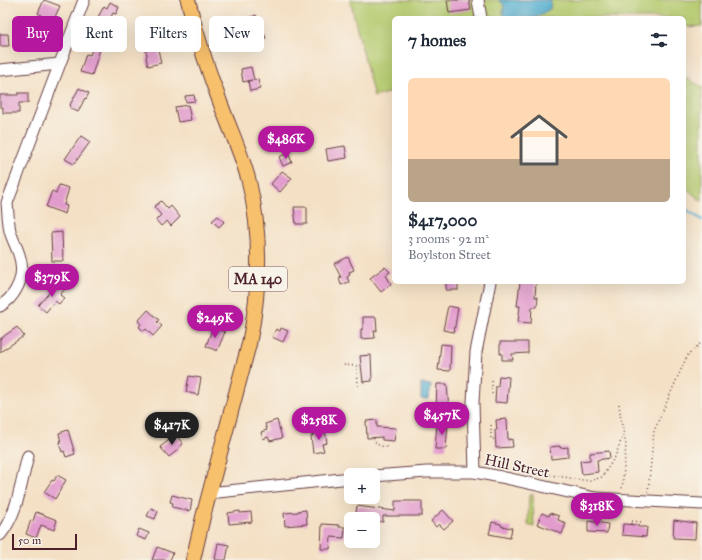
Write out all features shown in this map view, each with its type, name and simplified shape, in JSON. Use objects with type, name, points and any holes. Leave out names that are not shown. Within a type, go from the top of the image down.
[{"type":"main road","name":"MA 140","points":[[188,0],[209,72],[249,182],[256,221],[258,253],[256,298],[251,336],[209,493],[193,560]]},
{"type":"street","points":[[0,306],[4,304],[13,294],[18,286],[21,273],[21,263],[10,232],[8,216],[4,203],[36,127],[84,0]]},
{"type":"street","points":[[478,0],[481,16]]},
{"type":"street","points":[[0,70],[59,64]]},
{"type":"street","points":[[475,472],[473,402],[476,348],[490,284]]},
{"type":"street","points":[[0,535],[14,512],[28,456]]},
{"type":"street","name":"Hill Street","points":[[380,475],[427,472],[475,472],[595,498],[702,504]]},
{"type":"street","points":[[209,493],[344,479]]},
{"type":"path","points":[[647,501],[654,431],[687,356],[702,342]]},
{"type":"path","points":[[344,365],[357,366],[358,387]]},
{"type":"path","points":[[492,381],[492,394]]},
{"type":"path","points":[[620,404],[623,435],[626,445],[622,499]]},
{"type":"path","points":[[490,425],[491,439],[496,439]]},
{"type":"path","points":[[528,483],[543,475],[590,481],[602,477],[615,457],[623,435]]},
{"type":"path","points":[[374,438],[374,442],[378,445],[387,447]]},
{"type":"path","points":[[630,524],[631,521],[642,522]]},
{"type":"green space","points":[[350,0],[702,0],[702,26],[686,27],[686,16],[392,16],[392,92],[374,97]]},
{"type":"green space","points":[[686,78],[702,87],[702,202],[686,188]]},
{"type":"green space","points":[[533,494],[534,527],[528,525],[529,495]]},
{"type":"water","points":[[499,0],[551,0],[550,9],[538,16],[504,16],[504,5]]},
{"type":"water","points":[[421,384],[431,385],[429,399],[421,399]]},
{"type":"building","points":[[44,0],[60,6],[55,16],[40,16],[38,13]]},
{"type":"building","points":[[447,0],[469,0],[471,10],[449,13]]},
{"type":"building","points":[[110,2],[119,7],[116,14],[113,13],[111,16],[99,16],[104,6],[107,8]]},
{"type":"building","points":[[0,34],[8,34],[9,46],[0,46]]},
{"type":"building","points":[[91,52],[99,52],[92,75],[80,72],[86,54],[90,55]]},
{"type":"building","points":[[146,52],[159,52],[161,63],[148,66],[146,58]]},
{"type":"building","points":[[251,67],[254,80],[258,79],[260,89],[250,91],[248,81],[252,80],[243,82],[241,69]]},
{"type":"building","points":[[79,88],[89,93],[78,112],[70,108],[70,105]]},
{"type":"building","points":[[18,93],[28,93],[28,103],[19,103],[19,113],[3,113],[3,107],[0,107],[0,95],[18,95]]},
{"type":"building","points":[[194,95],[195,101],[186,102],[185,96]]},
{"type":"building","points":[[188,105],[191,120],[178,122],[175,107]]},
{"type":"building","points":[[81,136],[90,142],[74,164],[65,159]]},
{"type":"building","points":[[345,146],[347,158],[328,161],[326,149]]},
{"type":"building","points":[[288,153],[292,162],[283,166],[279,157]]},
{"type":"building","points":[[282,171],[292,178],[280,192],[271,184]]},
{"type":"building","points":[[59,185],[69,188],[64,205],[67,206],[65,214],[46,207],[52,191],[56,193]]},
{"type":"building","points":[[161,201],[168,209],[171,206],[180,217],[171,226],[167,221],[161,226],[156,220],[161,215],[154,207]]},
{"type":"building","points":[[294,207],[307,207],[307,224],[296,224]]},
{"type":"building","points":[[218,216],[224,222],[219,227],[212,221]]},
{"type":"building","points":[[62,232],[63,261],[52,261],[51,233]]},
{"type":"building","points":[[348,257],[354,270],[349,272],[350,275],[347,277],[349,282],[341,285],[339,278],[341,277],[334,264]]},
{"type":"building","points":[[385,267],[390,272],[386,275],[391,284],[381,292],[370,278]]},
{"type":"building","points":[[58,283],[65,289],[60,295],[64,298],[59,304],[55,301],[46,312],[38,305]]},
{"type":"building","points":[[446,284],[458,284],[458,290],[446,290]]},
{"type":"building","points":[[520,284],[536,284],[535,297],[538,297],[537,307],[532,307],[531,323],[518,322],[520,306],[517,306]]},
{"type":"building","points":[[448,306],[458,308],[454,332],[443,330]]},
{"type":"building","points":[[148,310],[159,320],[157,322],[162,326],[153,336],[146,329],[144,331],[139,327],[141,324],[138,321]]},
{"type":"building","points":[[363,317],[376,317],[377,331],[374,331],[375,338],[361,339]]},
{"type":"building","points":[[17,327],[24,336],[0,352],[0,339]]},
{"type":"building","points":[[213,327],[225,332],[217,351],[206,346]]},
{"type":"building","points":[[281,328],[288,331],[283,342],[272,337],[276,329],[280,331]]},
{"type":"building","points":[[500,342],[528,342],[528,353],[512,354],[513,360],[502,360],[502,353],[500,354]]},
{"type":"building","points":[[441,344],[451,345],[450,371],[438,370]]},
{"type":"building","points":[[371,355],[372,381],[363,382],[360,356]]},
{"type":"building","points":[[189,376],[201,378],[198,395],[186,392]]},
{"type":"building","points":[[499,376],[509,377],[507,403],[495,402],[496,386],[498,386]]},
{"type":"building","points":[[437,384],[447,384],[449,410],[436,410]]},
{"type":"building","points":[[507,419],[508,440],[512,439],[513,447],[496,448],[496,420]]},
{"type":"building","points":[[277,420],[282,438],[270,441],[268,437],[263,439],[261,432],[267,430],[265,424]]},
{"type":"building","points":[[377,420],[377,427],[396,428],[394,441],[382,440],[382,437],[367,438],[366,421]]},
{"type":"building","points":[[437,423],[448,423],[446,449],[435,449]]},
{"type":"building","points":[[321,429],[321,431],[325,430],[327,443],[322,444],[324,451],[313,453],[311,436],[314,435],[314,430]]},
{"type":"building","points":[[68,430],[75,454],[66,457],[64,451],[62,452],[59,443],[61,443],[59,433]]},
{"type":"building","points":[[176,435],[183,444],[169,457],[160,447]]},
{"type":"building","points":[[560,446],[560,448],[568,447],[568,457],[551,459],[550,447]]},
{"type":"building","points":[[609,451],[610,458],[597,460],[598,472],[582,474],[580,461],[590,460],[590,453]]},
{"type":"building","points":[[57,475],[66,480],[55,499],[44,492],[52,480],[54,481]]},
{"type":"building","points":[[172,495],[192,500],[190,511],[172,507],[173,503],[170,502]]},
{"type":"building","points":[[395,501],[422,501],[422,516],[383,516],[383,522],[380,522],[380,512],[356,512],[357,506],[395,511]]},
{"type":"building","points":[[151,508],[158,511],[155,519],[147,516]]},
{"type":"building","points":[[306,510],[307,524],[285,526],[284,513]]},
{"type":"building","points":[[443,510],[453,521],[444,529],[439,524],[436,527],[431,521]]},
{"type":"building","points":[[240,511],[240,513],[251,512],[252,522],[229,524],[228,513]]},
{"type":"building","points":[[36,512],[57,520],[54,530],[41,525],[36,538],[26,534],[31,520],[33,521]]},
{"type":"building","points":[[542,513],[549,516],[550,513],[559,516],[558,520],[566,523],[562,534],[537,524]]},
{"type":"building","points":[[674,520],[696,523],[695,539],[673,538]]},
{"type":"building","points":[[588,521],[608,524],[607,533],[588,532]]},
{"type":"building","points":[[492,522],[501,524],[501,526],[512,528],[510,538],[489,534]]},
{"type":"building","points":[[322,524],[339,525],[339,527],[344,527],[344,538],[331,537],[330,549],[321,549]]},
{"type":"building","points":[[623,524],[647,527],[646,537],[622,535]]},
{"type":"building","points":[[139,529],[149,533],[146,540],[136,536]]},
{"type":"building","points":[[218,543],[229,545],[226,560],[215,560]]},
{"type":"building","points":[[157,547],[173,553],[170,560],[152,560]]},
{"type":"waterway","points":[[686,209],[702,220]]}]
